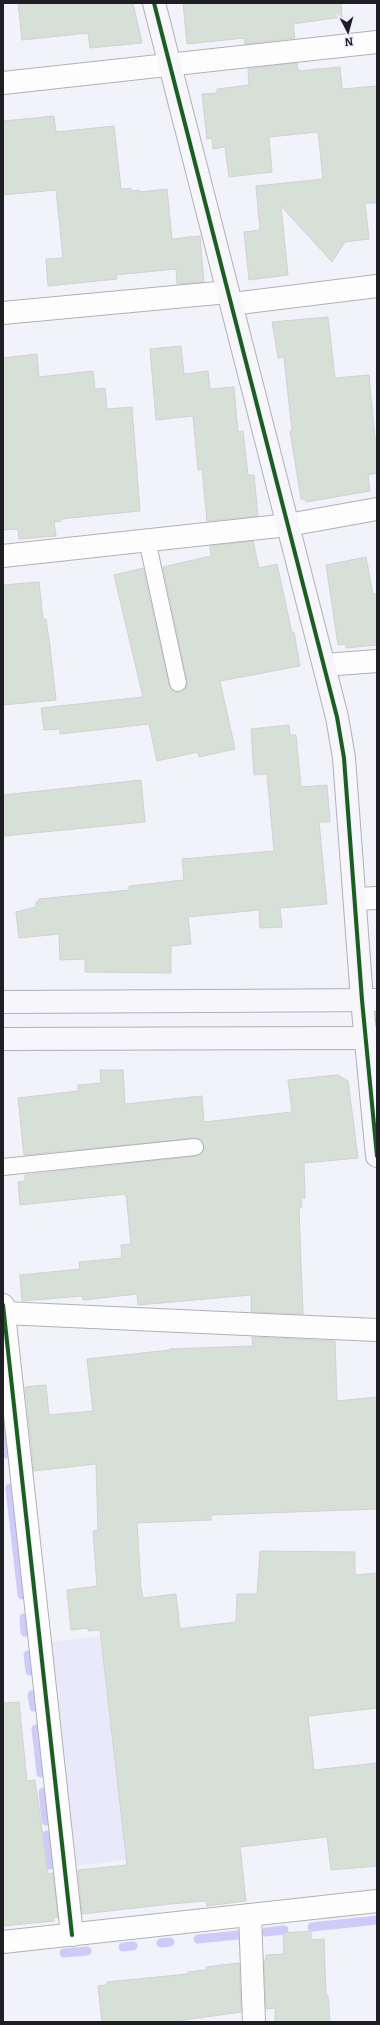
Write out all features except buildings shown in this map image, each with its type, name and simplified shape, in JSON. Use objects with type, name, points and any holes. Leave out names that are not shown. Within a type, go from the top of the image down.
[{"type":"street","points":[[154,3],[337,717],[344,758],[355,899],[370,1000],[377,1145]]},
{"type":"street","points":[[3,83],[377,42]]},
{"type":"street","points":[[3,313],[230,298],[377,286]]},
{"type":"street","points":[[3,556],[288,525],[377,510]]},
{"type":"street","points":[[324,665],[377,661]]},
{"type":"street","points":[[355,899],[377,898]]},
{"type":"street","points":[[3,1002],[370,1000]]},
{"type":"street","points":[[3,1039],[372,1038]]},
{"type":"street","points":[[72,1935],[12,1469],[3,1309],[377,1330]]},
{"type":"street","points":[[3,1942],[377,1901]]},
{"type":"street","points":[[250,1915],[254,2022]]},
{"type":"lane","points":[[147,540],[178,683]]},
{"type":"lane","points":[[3,1167],[195,1147]]},
{"type":"shaded area","points":[[225,1622],[251,1845],[74,1866],[49,1642]]},
{"type":"waterway","points":[[3,1422],[6,1454]]},
{"type":"waterway","points":[[10,1488],[22,1595]]},
{"type":"waterway","points":[[24,1618],[25,1632]]},
{"type":"waterway","points":[[28,1655],[30,1671]]},
{"type":"waterway","points":[[32,1695],[34,1707]]},
{"type":"waterway","points":[[36,1729],[41,1773]]},
{"type":"waterway","points":[[43,1792],[46,1821]]},
{"type":"waterway","points":[[47,1835],[50,1865]]},
{"type":"waterway","points":[[312,1927],[377,1920]]},
{"type":"waterway","points":[[266,1932],[284,1930]]},
{"type":"waterway","points":[[198,1939],[238,1935]]},
{"type":"waterway","points":[[161,1943],[170,1942]]},
{"type":"waterway","points":[[123,1947],[133,1946]]},
{"type":"waterway","points":[[64,1953],[87,1951]]},
{"type":"cycle path","points":[[154,3],[337,717],[344,758],[362,1000],[377,1156]]},
{"type":"cycle path","points":[[3,1305],[72,1935]]}]
